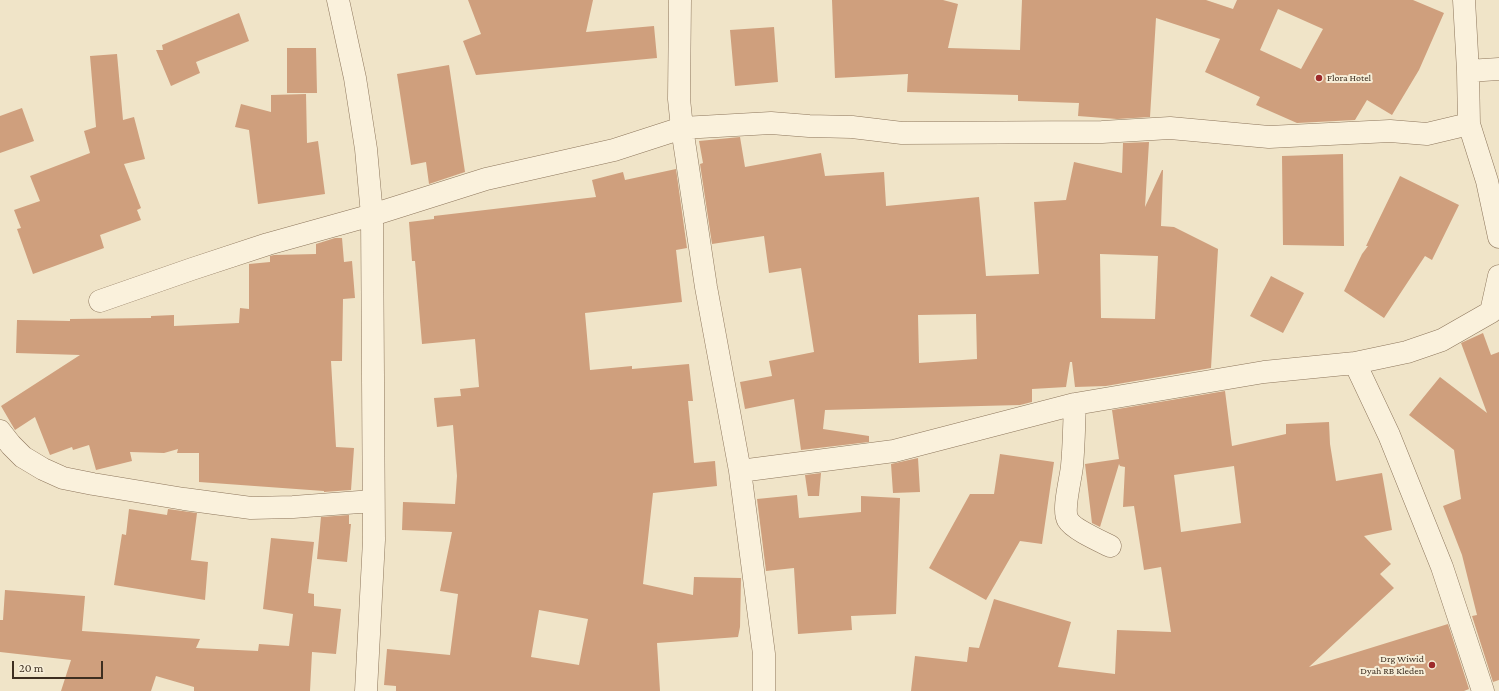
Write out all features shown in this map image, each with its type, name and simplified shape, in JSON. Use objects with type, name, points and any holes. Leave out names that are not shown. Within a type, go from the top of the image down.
[{"type":"street","points":[[338,0],[355,78],[366,149],[372,215],[374,540],[366,691]]},
{"type":"street","points":[[680,0],[679,99],[682,128],[706,287],[740,471],[764,654],[764,691]]},
{"type":"street","points":[[1464,0],[1469,124],[1493,181],[1499,237]]},
{"type":"street","points":[[1468,71],[1499,69]]},
{"type":"street","points":[[100,301],[192,268],[268,244],[372,215],[486,179],[614,150],[682,128],[771,124],[852,127],[902,133],[1102,132],[1170,128],[1269,136],[1390,131],[1427,134],[1469,124]]},
{"type":"street","points":[[740,471],[894,451],[1075,404],[1264,372],[1355,363],[1407,352],[1442,340],[1491,312],[1499,276]]},
{"type":"street","points":[[1355,363],[1389,435],[1442,567],[1483,691]]},
{"type":"street","points":[[1075,404],[1072,466],[1066,514],[1069,521],[1083,532],[1110,546]]},
{"type":"street","points":[[0,431],[23,457],[43,469],[63,478],[93,484],[251,508],[293,507],[373,501]]},
{"type":"building","points":[[468,0],[593,0],[586,32],[654,26],[657,58],[476,75],[463,41],[481,34]]},
{"type":"building","points":[[832,0],[943,0],[958,4],[948,48],[1020,50],[1022,0],[1206,0],[1233,9],[1237,0],[1413,0],[1444,13],[1419,70],[1392,115],[1367,100],[1355,120],[1297,123],[1256,105],[1260,97],[1205,72],[1220,39],[1156,18],[1150,117],[1117,119],[1078,116],[1079,103],[1018,101],[1018,95],[907,92],[908,74],[835,78]],"holes":[[[1278,9],[1323,29],[1301,69],[1260,50]]]},
{"type":"building","points":[[239,13],[249,41],[196,62],[200,73],[171,86],[156,50],[163,50],[162,45]]},
{"type":"building","points":[[774,27],[778,82],[735,86],[730,30]]},
{"type":"building","points":[[287,48],[316,48],[317,93],[287,93]]},
{"type":"building","points":[[117,54],[123,120],[134,117],[145,159],[124,164],[141,208],[137,210],[141,220],[100,235],[104,248],[33,274],[17,229],[21,228],[14,210],[40,201],[30,176],[90,153],[84,131],[96,127],[90,56]]},
{"type":"building","points":[[449,65],[465,172],[429,184],[426,162],[411,165],[397,74]]},
{"type":"building","points":[[306,94],[307,143],[318,141],[325,194],[258,204],[249,130],[235,127],[241,104],[271,112],[271,95]]},
{"type":"building","points":[[22,108],[34,141],[0,153],[0,116]]},
{"type":"building","points":[[740,137],[745,167],[821,153],[825,176],[884,172],[886,206],[979,197],[986,276],[1039,274],[1034,202],[1066,200],[1074,162],[1122,173],[1123,143],[1149,142],[1145,207],[1163,170],[1161,226],[1174,227],[1218,249],[1211,368],[1106,386],[1075,387],[1072,362],[1070,362],[1066,387],[1032,389],[1032,402],[1020,405],[825,410],[823,429],[869,436],[869,442],[801,450],[794,399],[745,409],[740,382],[772,376],[769,361],[814,352],[801,268],[769,273],[764,236],[712,244],[700,164],[703,163],[699,141]],"holes":[[[1100,254],[1158,256],[1155,319],[1101,318]],[[976,314],[977,359],[919,363],[918,315]]]},
{"type":"building","points":[[1343,154],[1344,246],[1283,245],[1282,156]]},
{"type":"building","points":[[676,169],[687,248],[676,250],[682,302],[585,313],[590,370],[632,366],[632,369],[689,364],[693,401],[688,401],[694,463],[715,461],[717,486],[653,493],[643,584],[693,595],[694,577],[741,578],[740,627],[738,637],[657,643],[660,691],[396,691],[396,686],[384,685],[387,649],[450,655],[458,594],[440,591],[452,532],[402,530],[403,502],[455,504],[457,476],[453,425],[437,427],[434,398],[461,396],[460,389],[479,387],[475,339],[422,344],[415,261],[412,261],[409,222],[434,219],[434,216],[596,197],[592,180],[623,172],[625,180]],"holes":[[[539,610],[588,619],[579,665],[531,657]]]},
{"type":"building","points":[[1400,176],[1459,205],[1432,260],[1425,256],[1384,318],[1344,291],[1362,254],[1368,246],[1366,246]]},
{"type":"building","points":[[335,238],[342,238],[344,262],[352,261],[355,298],[343,299],[342,361],[331,361],[336,447],[354,448],[351,490],[324,492],[199,482],[199,453],[177,453],[178,449],[164,453],[130,452],[132,461],[96,470],[89,445],[73,450],[72,447],[50,455],[35,417],[15,430],[1,406],[80,355],[16,353],[17,320],[70,321],[70,319],[151,318],[151,316],[174,315],[174,326],[239,323],[240,308],[249,309],[249,264],[270,262],[270,256],[274,255],[316,254],[316,244]]},
{"type":"building","points":[[1271,276],[1304,293],[1283,333],[1250,316]]},
{"type":"building","points":[[1483,333],[1491,355],[1499,352],[1499,680],[1493,682],[1472,616],[1477,615],[1462,555],[1443,506],[1461,499],[1454,450],[1409,415],[1440,377],[1487,413],[1461,343]]},
{"type":"building","points":[[1225,391],[1232,446],[1286,434],[1286,424],[1329,422],[1330,444],[1336,481],[1382,473],[1392,530],[1364,536],[1391,564],[1380,574],[1394,588],[1309,667],[1448,624],[1469,689],[1464,691],[911,691],[915,656],[967,662],[969,647],[979,648],[994,599],[1071,622],[1058,667],[1115,674],[1117,630],[1171,632],[1161,567],[1144,570],[1134,506],[1123,507],[1125,467],[1120,466],[1119,464],[1100,527],[1092,523],[1085,464],[1119,459],[1112,410]],"holes":[[[1234,466],[1241,523],[1181,532],[1174,475]]]},
{"type":"building","points":[[1000,454],[1054,462],[1042,544],[1020,541],[986,600],[929,568],[970,494],[994,494]]},
{"type":"building","points":[[918,458],[920,492],[893,493],[891,464]]},
{"type":"building","points":[[821,473],[819,496],[808,496],[805,475]]},
{"type":"building","points":[[797,495],[799,518],[861,512],[861,496],[900,498],[896,614],[851,616],[852,630],[798,634],[794,568],[766,571],[757,499]]},
{"type":"building","points":[[129,509],[167,515],[168,509],[197,513],[191,560],[208,562],[205,600],[114,585],[122,534],[126,535]]},
{"type":"building","points":[[349,515],[349,524],[351,524],[347,562],[317,559],[321,517]]},
{"type":"building","points":[[271,538],[314,542],[308,593],[314,594],[314,606],[341,609],[336,654],[312,652],[310,691],[194,691],[194,687],[156,676],[151,691],[61,691],[71,660],[0,652],[0,620],[3,620],[5,590],[85,596],[82,631],[200,639],[196,648],[258,651],[259,644],[289,646],[293,614],[263,609]]},
{"type":"place","name":"Flora Hotel","points":[[1319,78]]},
{"type":"place","name":"Drg Wiwid Dyah RB Kleden","points":[[1432,665]]}]
